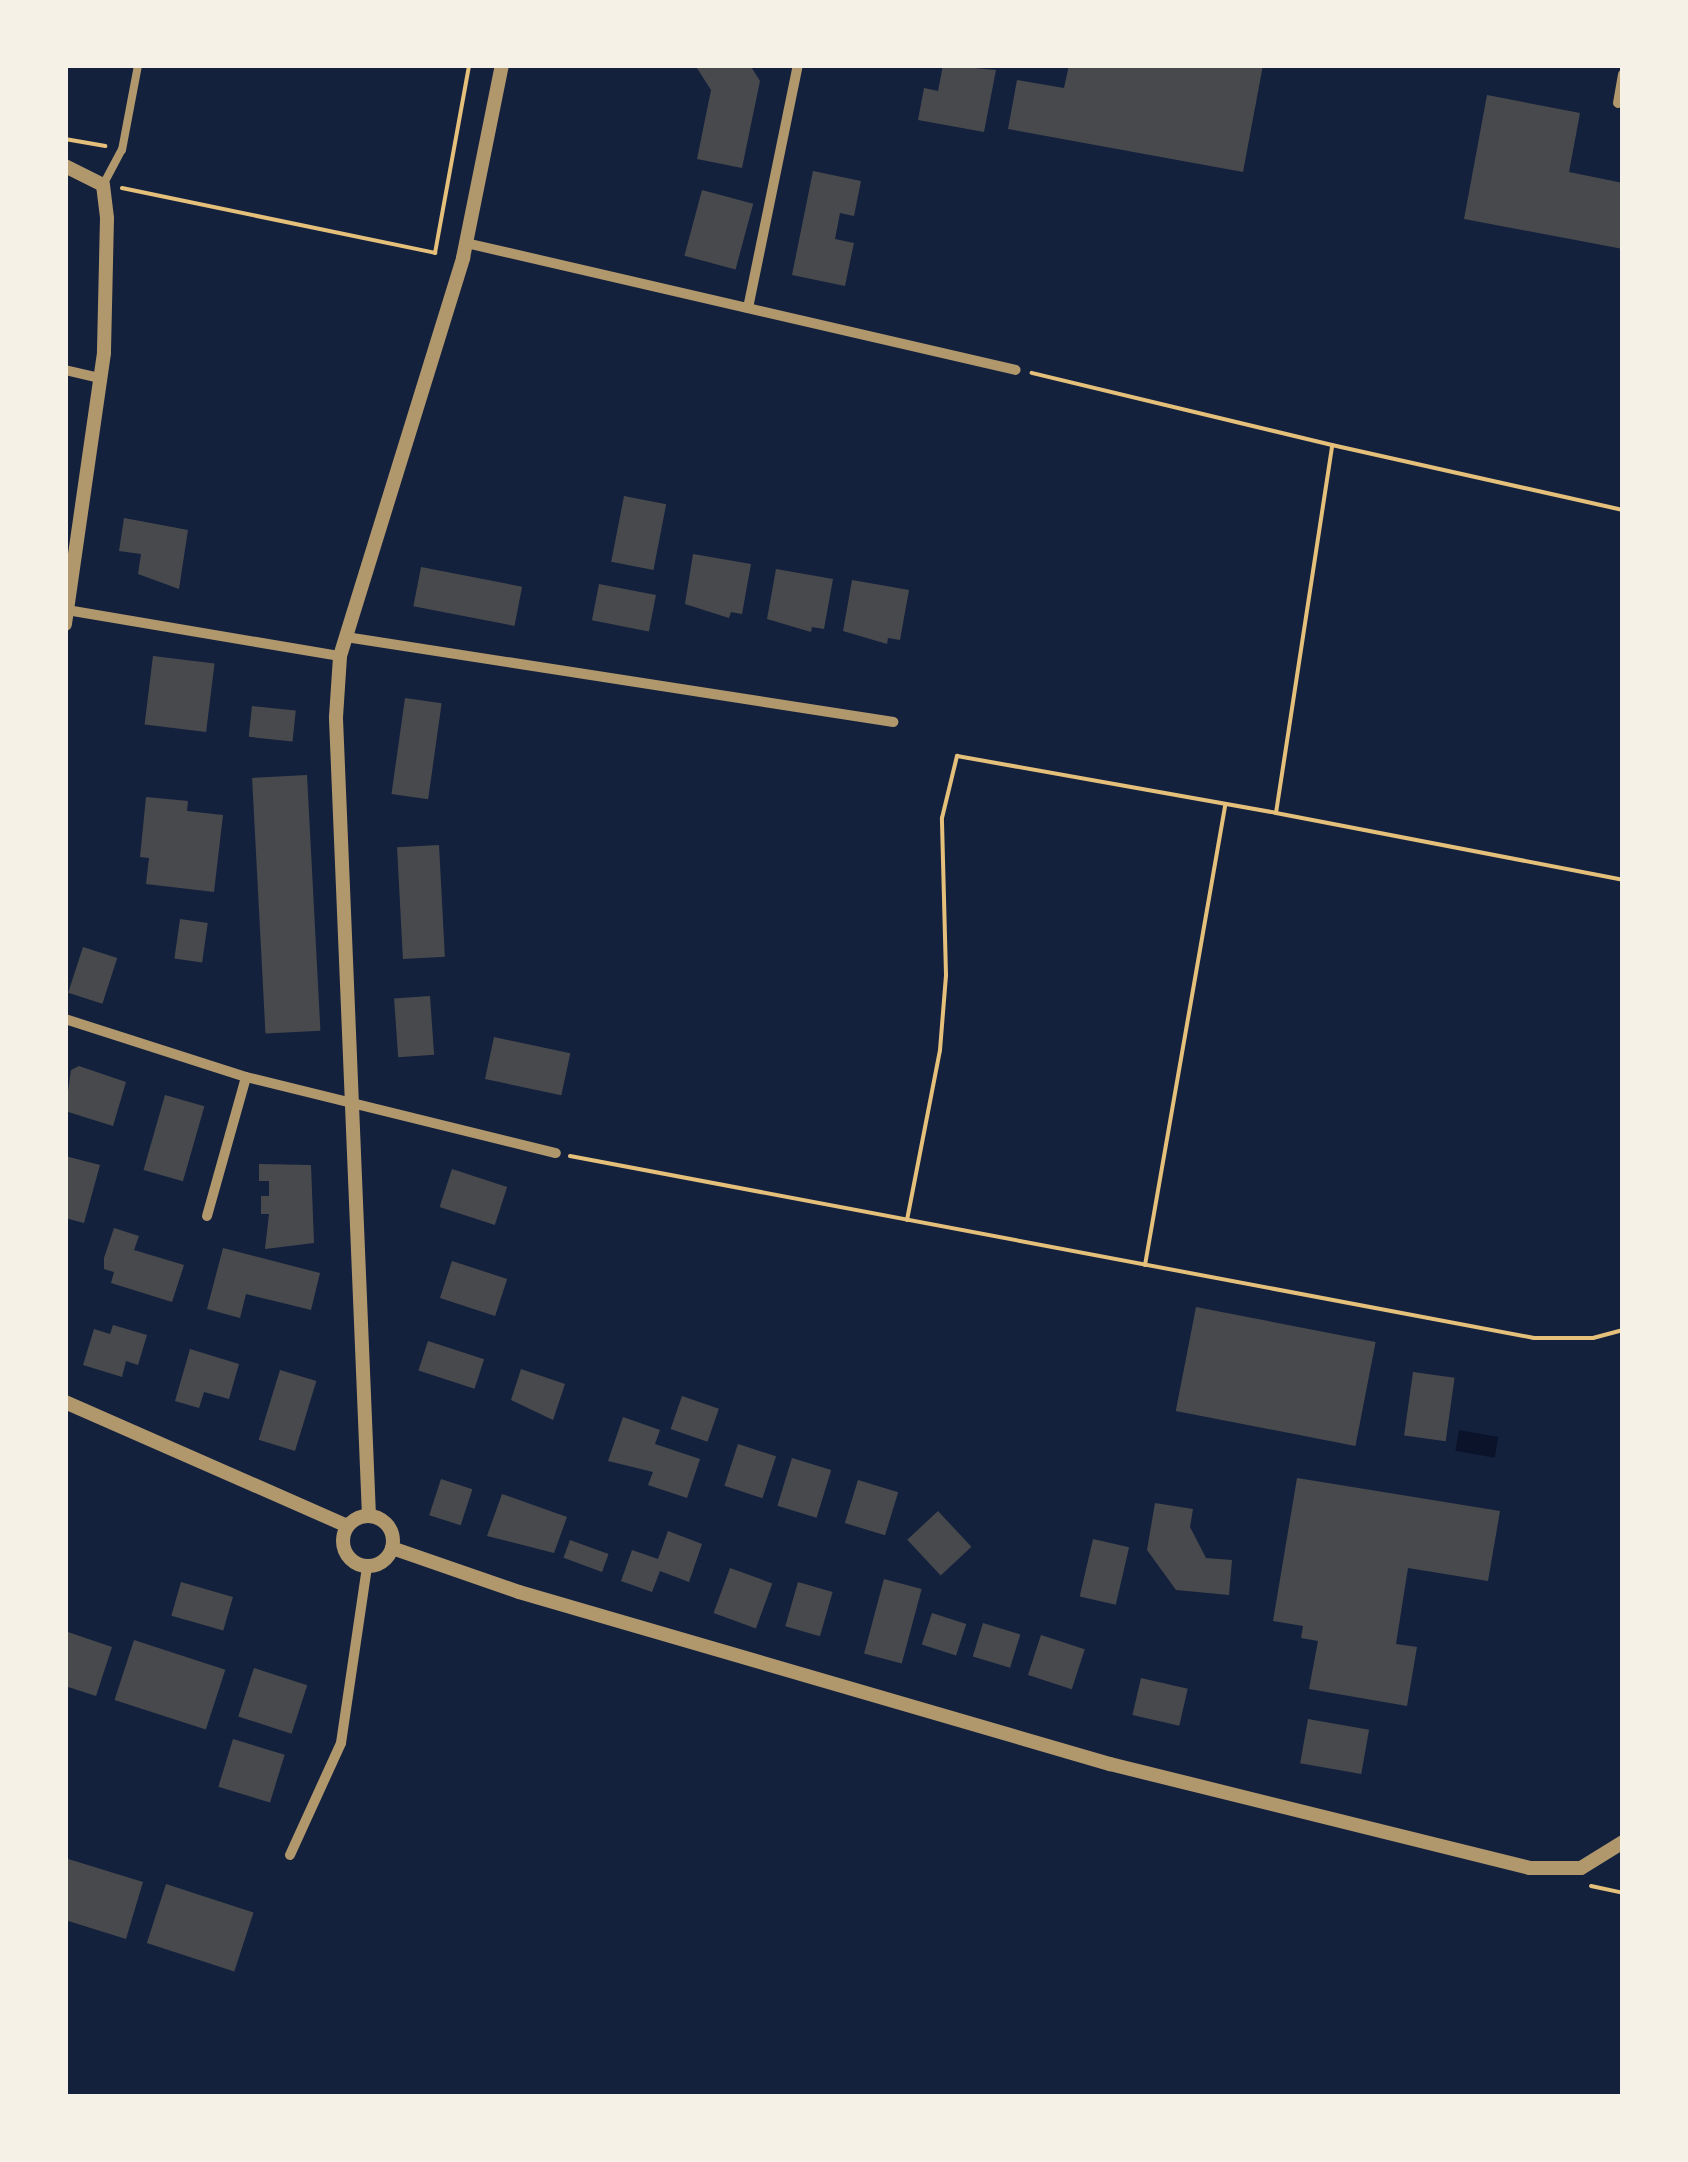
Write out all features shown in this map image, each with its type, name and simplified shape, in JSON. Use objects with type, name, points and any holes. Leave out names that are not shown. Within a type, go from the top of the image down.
[{"type":"street","points":[[138,65],[122,150],[103,184],[101,378],[67,589],[66,617],[340,656]]},
{"type":"street","points":[[369,1516],[336,717],[340,656],[418,418],[466,243],[502,65]]},
{"type":"street","points":[[748,308],[798,65]]},
{"type":"street","points":[[1618,102],[1623,74]]},
{"type":"street","points":[[65,166],[103,184]]},
{"type":"street","points":[[466,243],[1016,370]]},
{"type":"street","points":[[65,370],[101,378]]},
{"type":"street","points":[[346,637],[893,722]]},
{"type":"street","points":[[65,1019],[246,1077],[556,1153]]},
{"type":"street","points":[[206,1216],[246,1077]]},
{"type":"street","points":[[65,1402],[348,1526],[369,1516]]},
{"type":"street","points":[[369,1516],[390,1528],[392,1548]]},
{"type":"street","points":[[348,1526],[343,1547],[367,1566]]},
{"type":"street","points":[[290,1855],[341,1743],[367,1566],[392,1548]]},
{"type":"street","points":[[392,1548],[518,1592],[1110,1764],[1529,1868],[1573,1870],[1623,1842]]},
{"type":"path","points":[[103,184],[435,253],[468,65]]},
{"type":"path","points":[[65,139],[122,150]]},
{"type":"path","points":[[1016,370],[1623,510]]},
{"type":"path","points":[[1276,814],[1332,444]]},
{"type":"path","points":[[907,1220],[940,1050],[946,975],[942,818],[956,756],[1623,880]]},
{"type":"path","points":[[1145,1265],[1226,804]]},
{"type":"path","points":[[556,1153],[1534,1338],[1593,1338],[1623,1330]]},
{"type":"water","points":[[1459,1430],[1498,1437],[1495,1458],[1455,1451]]},
{"type":"building","points":[[695,65],[750,65],[760,81],[742,168],[697,159],[711,90]]},
{"type":"building","points":[[943,65],[996,70],[984,132],[918,120],[924,88],[938,91]]},
{"type":"building","points":[[1069,65],[1263,65],[1243,172],[1008,129],[1017,80],[1064,88]]},
{"type":"building","points":[[1487,95],[1580,113],[1569,172],[1623,183],[1623,249],[1464,219]]},
{"type":"building","points":[[813,171],[861,181],[854,216],[840,213],[835,239],[854,243],[845,286],[792,275]]},
{"type":"building","points":[[702,190],[753,204],[736,269],[684,256]]},
{"type":"building","points":[[624,496],[666,504],[653,570],[611,562]]},
{"type":"building","points":[[124,518],[188,530],[179,589],[138,574],[141,554],[119,551]]},
{"type":"building","points":[[693,554],[751,564],[742,614],[731,612],[729,618],[685,604]]},
{"type":"building","points":[[421,567],[522,587],[514,626],[413,606]]},
{"type":"building","points":[[776,569],[833,579],[824,629],[812,627],[811,632],[767,619]]},
{"type":"building","points":[[852,580],[909,590],[900,640],[888,638],[887,644],[843,631]]},
{"type":"building","points":[[599,584],[656,595],[649,631],[592,620]]},
{"type":"building","points":[[153,656],[215,664],[206,732],[145,724]]},
{"type":"building","points":[[405,698],[442,703],[428,799],[392,794]]},
{"type":"building","points":[[252,706],[296,711],[293,741],[249,737]]},
{"type":"building","points":[[307,775],[320,1031],[265,1034],[252,778]]},
{"type":"building","points":[[146,797],[188,801],[187,811],[223,815],[214,892],[146,884],[149,858],[140,857]]},
{"type":"building","points":[[439,845],[445,957],[403,959],[397,847]]},
{"type":"building","points":[[180,919],[208,923],[202,963],[174,959]]},
{"type":"building","points":[[83,947],[117,958],[102,1004],[68,993]]},
{"type":"building","points":[[430,996],[434,1055],[398,1057],[394,999]]},
{"type":"building","points":[[494,1037],[570,1053],[561,1095],[485,1079]]},
{"type":"building","points":[[79,1066],[126,1082],[113,1126],[65,1111],[71,1070]]},
{"type":"building","points":[[165,1095],[204,1106],[183,1181],[144,1170]]},
{"type":"building","points":[[65,1156],[100,1165],[84,1223],[65,1218]]},
{"type":"building","points":[[259,1164],[311,1165],[314,1243],[265,1249],[269,1214],[261,1214],[261,1196],[269,1196],[269,1181],[259,1181]]},
{"type":"building","points":[[452,1169],[507,1187],[495,1225],[440,1207]]},
{"type":"building","points":[[114,1228],[139,1236],[134,1250],[184,1265],[172,1302],[111,1283],[114,1272],[104,1269],[104,1258]]},
{"type":"building","points":[[223,1248],[320,1273],[311,1310],[246,1294],[240,1318],[207,1309]]},
{"type":"building","points":[[452,1261],[507,1279],[495,1316],[440,1298]]},
{"type":"building","points":[[1196,1307],[1376,1342],[1355,1446],[1176,1411]]},
{"type":"building","points":[[113,1325],[147,1335],[138,1365],[126,1361],[122,1377],[83,1365],[94,1329],[110,1334]]},
{"type":"building","points":[[428,1341],[484,1359],[475,1389],[418,1370]]},
{"type":"building","points":[[190,1349],[239,1364],[229,1399],[204,1392],[199,1408],[175,1401]]},
{"type":"building","points":[[521,1369],[565,1384],[553,1420],[511,1400]]},
{"type":"building","points":[[280,1370],[316,1381],[295,1451],[259,1440]]},
{"type":"building","points":[[1413,1372],[1455,1378],[1446,1441],[1404,1435]]},
{"type":"building","points":[[682,1396],[719,1409],[707,1442],[671,1429]]},
{"type":"building","points":[[623,1417],[660,1430],[655,1444],[700,1459],[687,1498],[648,1485],[653,1472],[608,1461]]},
{"type":"building","points":[[738,1444],[776,1456],[762,1498],[724,1486]]},
{"type":"building","points":[[792,1458],[831,1470],[817,1518],[777,1506]]},
{"type":"building","points":[[1297,1478],[1500,1511],[1488,1581],[1408,1568],[1396,1644],[1417,1647],[1407,1706],[1309,1689],[1318,1641],[1301,1638],[1303,1626],[1273,1621]]},
{"type":"building","points":[[441,1479],[472,1489],[461,1525],[429,1515]]},
{"type":"building","points":[[858,1480],[898,1492],[885,1535],[845,1523]]},
{"type":"building","points":[[502,1494],[567,1517],[554,1553],[487,1536]]},
{"type":"building","points":[[1155,1503],[1193,1509],[1190,1527],[1206,1558],[1232,1560],[1229,1595],[1176,1590],[1147,1550]]},
{"type":"building","points":[[938,1511],[971,1547],[941,1575],[907,1540]]},
{"type":"building","points":[[668,1531],[702,1544],[689,1582],[660,1571],[652,1592],[621,1581],[632,1550],[658,1559]]},
{"type":"building","points":[[1093,1539],[1129,1547],[1116,1605],[1080,1596]]},
{"type":"building","points":[[570,1540],[609,1554],[602,1572],[564,1558]]},
{"type":"building","points":[[730,1568],[772,1583],[756,1628],[714,1613]]},
{"type":"building","points":[[884,1579],[922,1589],[902,1663],[864,1653]]},
{"type":"building","points":[[181,1582],[233,1597],[223,1631],[171,1616]]},
{"type":"building","points":[[798,1582],[833,1592],[820,1636],[785,1626]]},
{"type":"building","points":[[932,1613],[966,1624],[956,1656],[922,1644]]},
{"type":"building","points":[[983,1623],[1020,1634],[1010,1668],[973,1656]]},
{"type":"building","points":[[65,1631],[112,1647],[96,1696],[65,1686]]},
{"type":"building","points":[[1041,1635],[1085,1649],[1072,1689],[1028,1675]]},
{"type":"building","points":[[134,1640],[225,1670],[206,1730],[115,1700]]},
{"type":"building","points":[[254,1668],[307,1685],[291,1734],[238,1717]]},
{"type":"building","points":[[1141,1678],[1188,1689],[1179,1726],[1132,1715]]},
{"type":"building","points":[[1308,1719],[1369,1730],[1361,1774],[1300,1763]]},
{"type":"building","points":[[233,1739],[285,1755],[270,1803],[218,1787]]},
{"type":"building","points":[[65,1858],[143,1882],[126,1939],[65,1920]]},
{"type":"building","points":[[166,1884],[253,1912],[234,1971],[147,1943]]}]
